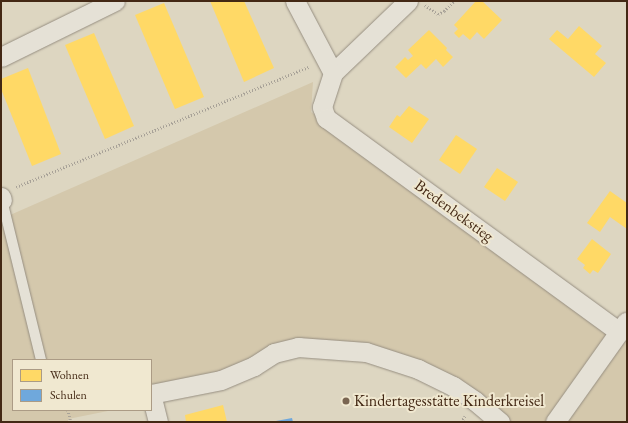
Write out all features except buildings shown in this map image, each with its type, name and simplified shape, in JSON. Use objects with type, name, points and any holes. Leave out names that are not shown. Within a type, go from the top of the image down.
[{"type":"street","points":[[1,57],[114,1]]},
{"type":"street","points":[[295,1],[330,67]]},
{"type":"street","name":"Bredenbekstieg","points":[[408,1],[330,67],[322,107],[326,118],[623,326]]},
{"type":"street","points":[[555,422],[623,326]]},
{"type":"street","points":[[152,394],[221,380],[254,366],[274,353],[298,348],[366,352],[418,369],[453,386],[476,401],[500,422]]},
{"type":"street","points":[[152,398],[158,422]]},
{"type":"lane","points":[[4,195],[41,359]]},
{"type":"path","points":[[421,1],[432,12],[438,14],[444,11],[454,1]]},
{"type":"path","points":[[4,195],[330,67]]},
{"type":"path","points":[[68,411],[71,422]]},
{"type":"shaded area","points":[[313,82],[311,112],[619,332],[627,321],[627,422],[490,422],[483,416],[420,377],[367,361],[290,355],[152,402],[152,359],[12,359],[12,411],[108,411],[68,419],[68,422],[1,422],[1,219]]},
{"type":"place","name":"Kindertagesstätte Kinderkreisel","points":[[346,401]]}]
